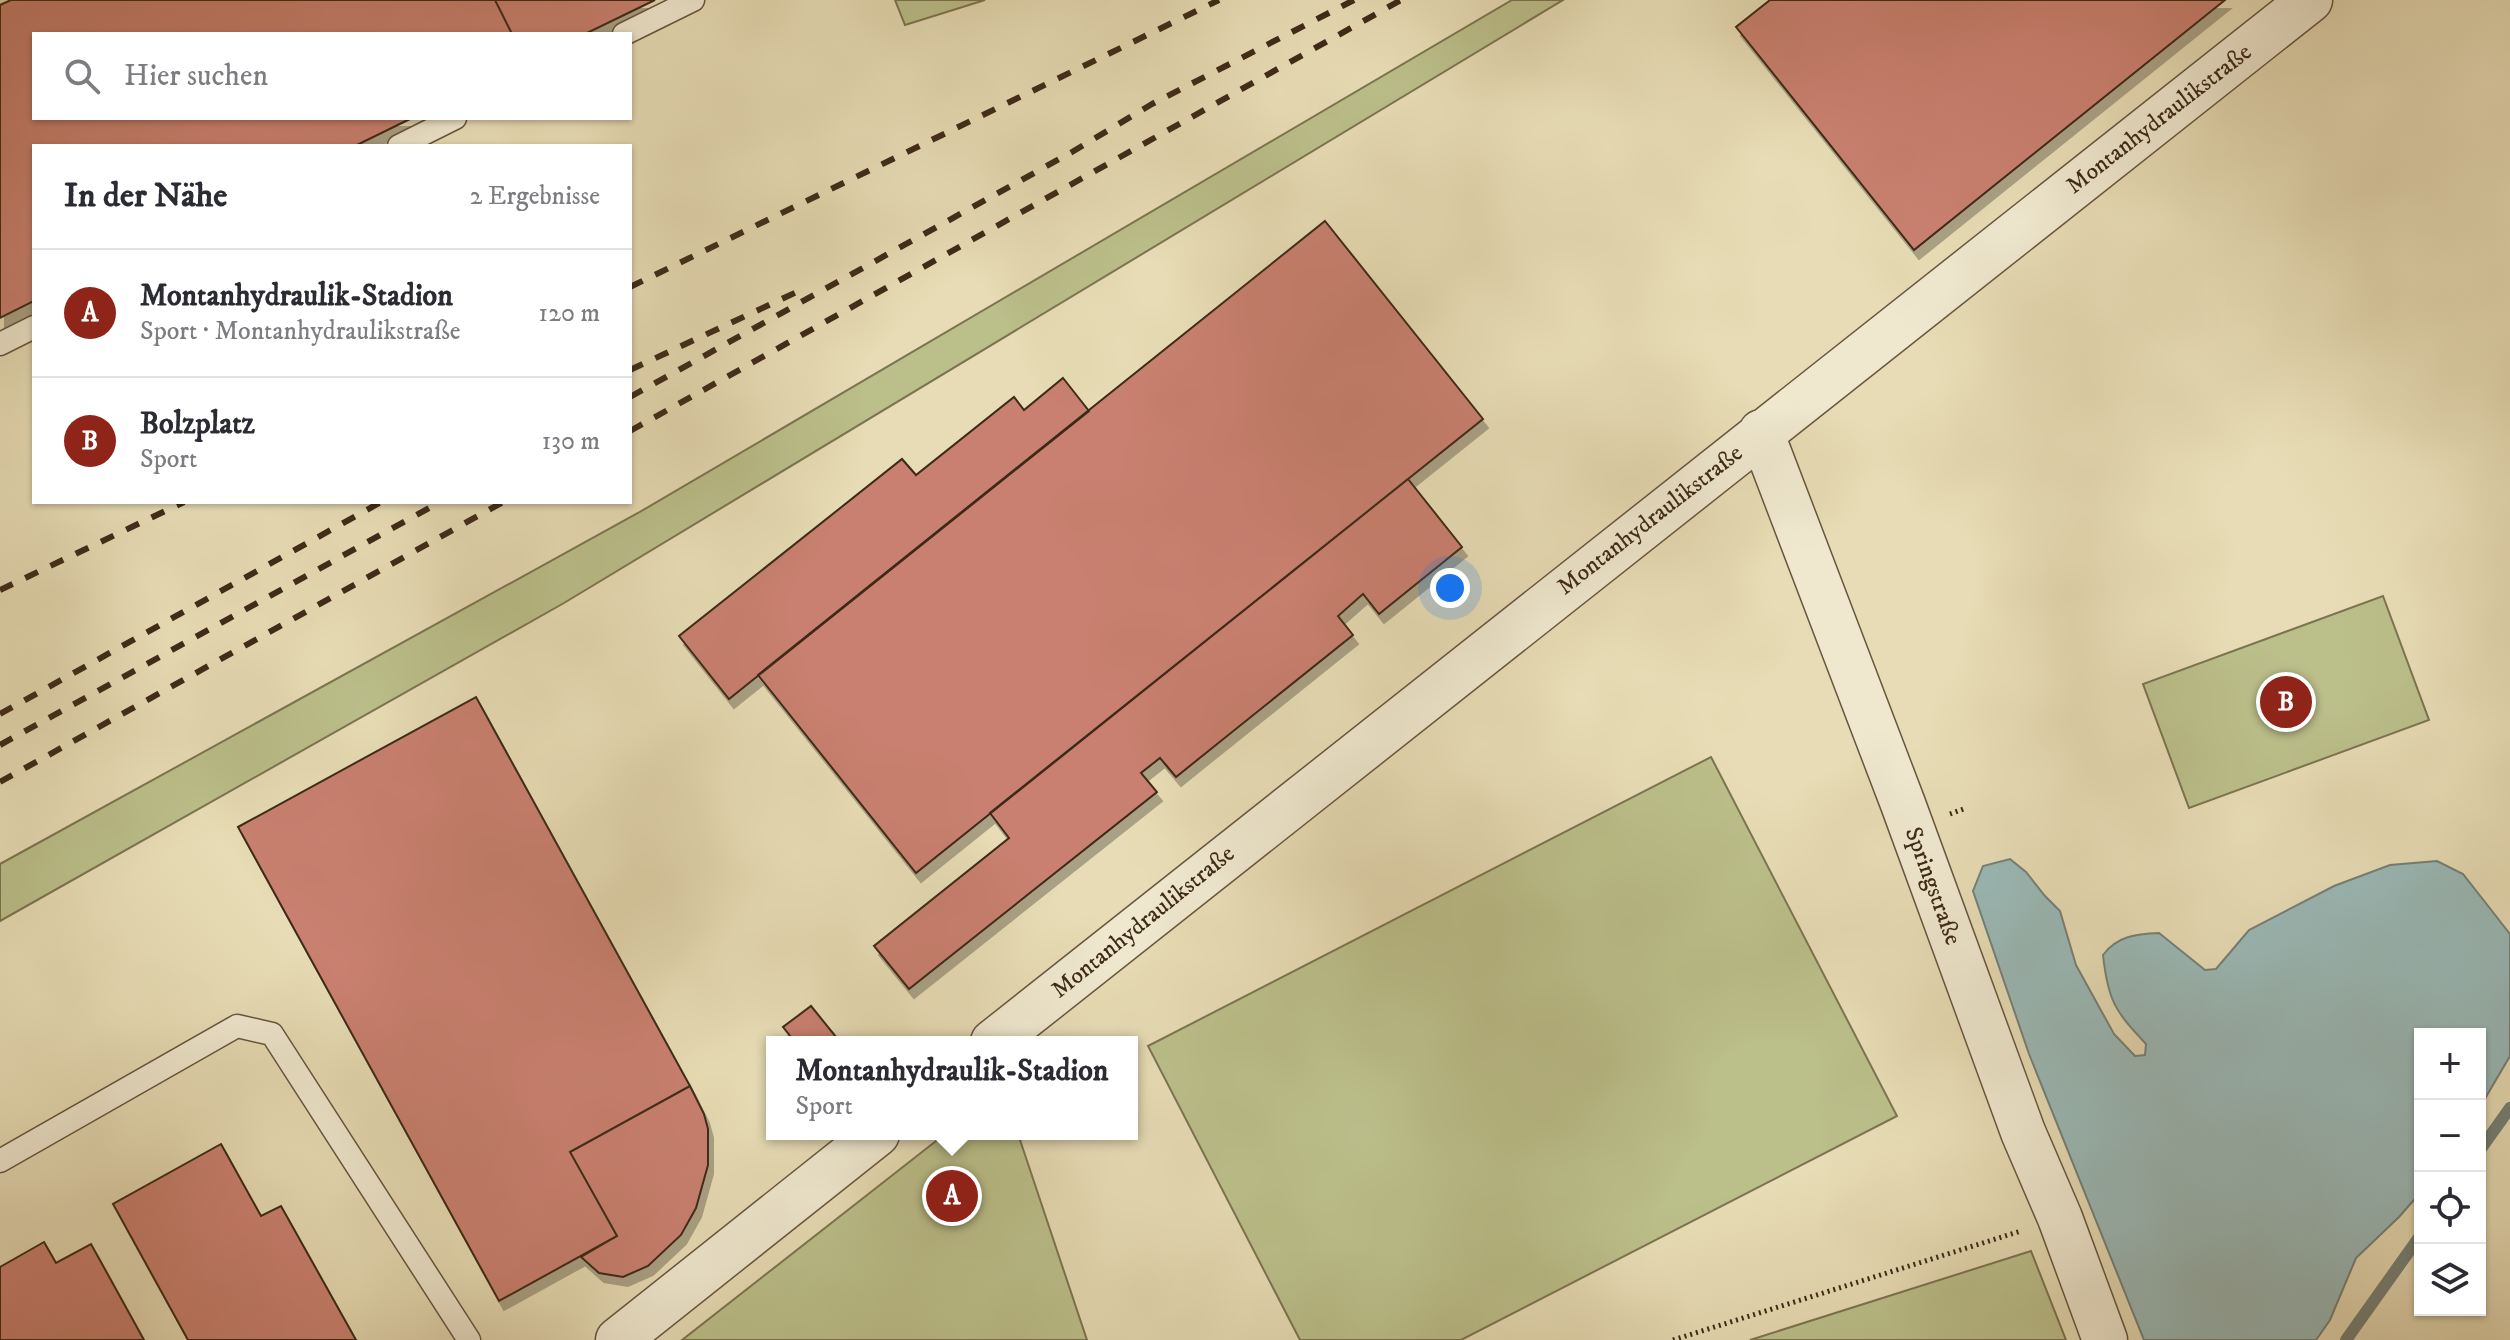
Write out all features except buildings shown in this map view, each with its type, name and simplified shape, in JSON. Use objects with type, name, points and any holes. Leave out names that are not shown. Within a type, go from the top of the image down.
[{"type":"street","name":"Montanhydraulikstraße","points":[[1001,1036],[2310,0]]},
{"type":"street","name":"Springstraße","points":[[1761,432],[1903,804],[2023,1132],[2060,1218],[2105,1340]]},
{"type":"street","points":[[618,1340],[869,1140]]},
{"type":"lane","points":[[628,32],[693,0]]},
{"type":"lane","points":[[403,144],[451,120]]},
{"type":"lane","points":[[0,344],[32,328]]},
{"type":"lane","points":[[0,1161],[237,1026],[272,1034],[469,1340]]},
{"type":"path","points":[[1673,1340],[2060,1218]]},
{"type":"green space","points":[[895,0],[985,0],[905,25]]},
{"type":"green space","points":[[1512,0],[1563,0],[564,603],[0,921],[0,864],[638,513]]},
{"type":"green space","points":[[2383,596],[2429,720],[2189,808],[2143,684]]},
{"type":"green space","points":[[1711,757],[1897,1116],[1461,1340],[1300,1340],[1148,1046]]},
{"type":"green space","points":[[937,1140],[1020,1140],[1087,1340],[682,1340]]},
{"type":"green space","points":[[2031,1251],[2066,1340],[1750,1340]]},
{"type":"water","points":[[2010,859],[2026,872],[2060,911],[2076,965],[2114,1034],[2135,1056],[2145,1055],[2146,1044],[2115,1004],[2107,984],[2103,955],[2114,944],[2128,937],[2159,933],[2205,970],[2216,969],[2249,930],[2334,886],[2390,865],[2437,861],[2463,874],[2510,934],[2510,1056],[2486,1097],[2486,1028],[2414,1028],[2414,1200],[2356,1258],[2330,1320],[2316,1340],[2144,1340],[2029,1054],[1973,891],[1983,866]]},
{"type":"waterway","points":[[2486,1142],[2510,1108]]},
{"type":"waterway","points":[[2346,1340],[2414,1244]]},
{"type":"railway","points":[[632,286],[1219,0]]},
{"type":"railway","points":[[632,396],[1072,152],[1152,104],[1354,0]]},
{"type":"railway","points":[[632,430],[1401,0]]},
{"type":"railway","points":[[632,369],[801,290]]},
{"type":"railway","points":[[0,590],[180,504]]},
{"type":"railway","points":[[0,714],[377,504]]},
{"type":"railway","points":[[0,745],[436,504]]},
{"type":"railway","points":[[0,782],[499,504]]},
{"type":"place","name":"Bolzplatz","points":[[2286,702]]},
{"type":"place","name":"Montanhydraulik-Stadion","points":[[952,1196]]}]
